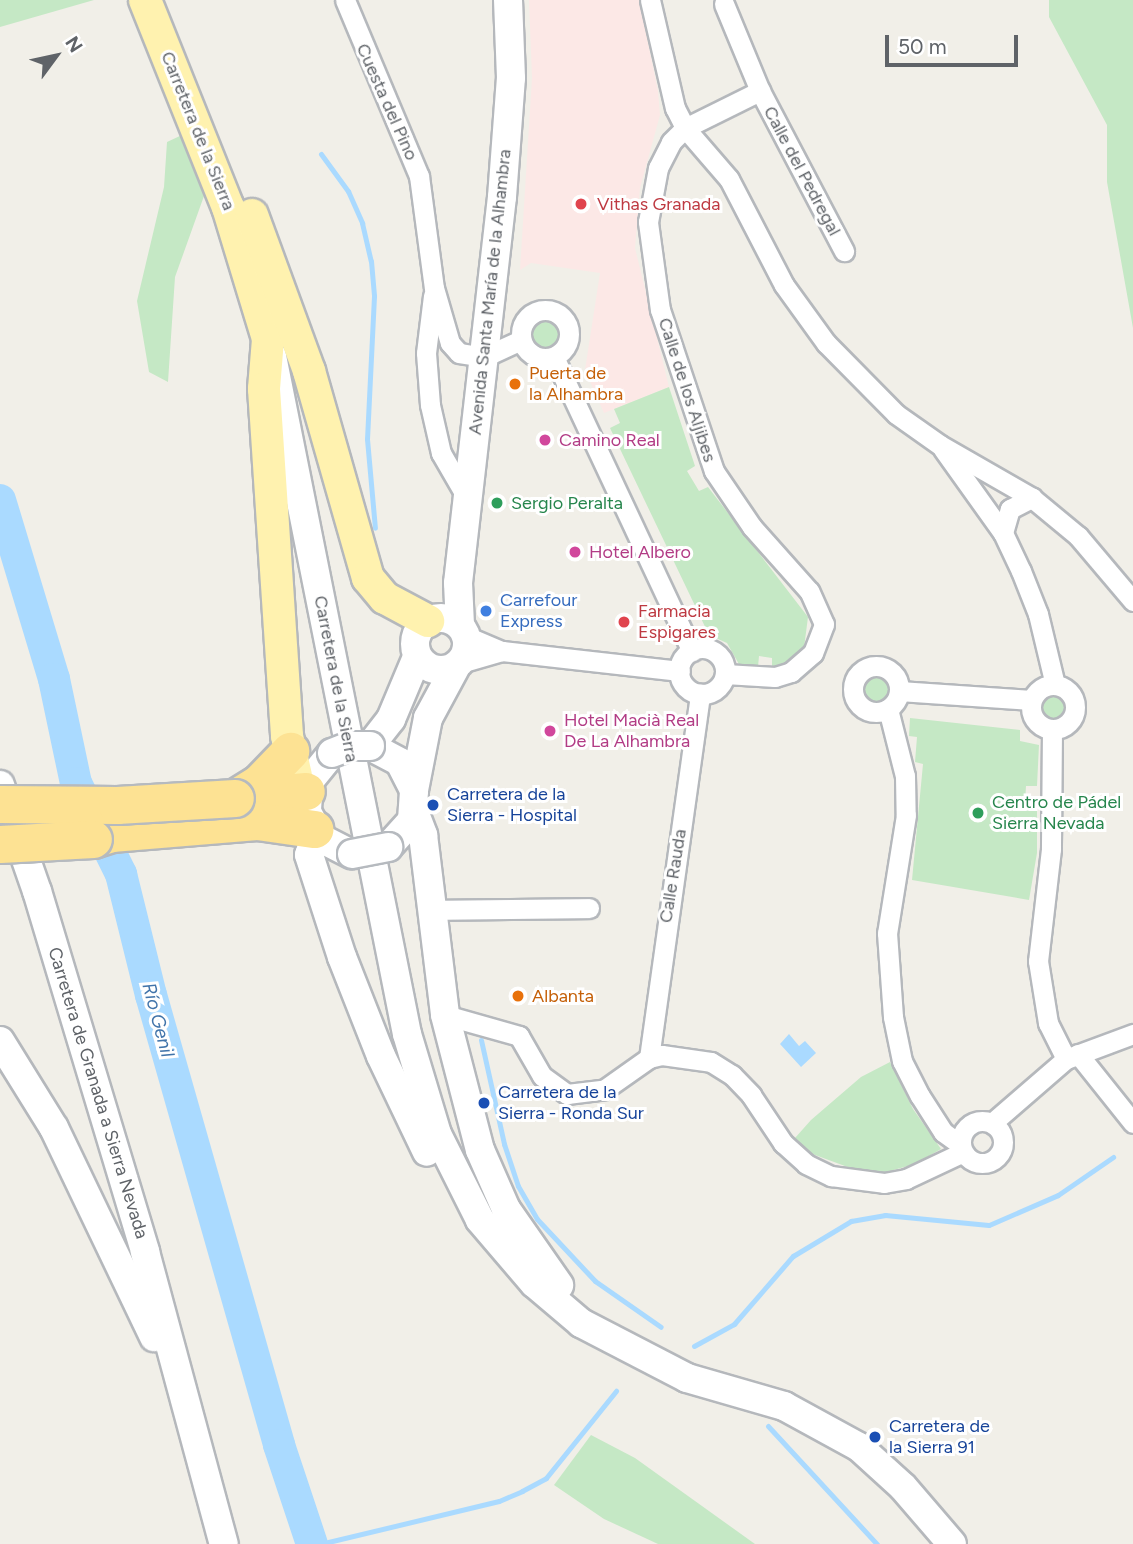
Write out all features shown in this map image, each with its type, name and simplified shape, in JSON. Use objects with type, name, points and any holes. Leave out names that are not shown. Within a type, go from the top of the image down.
[{"type":"highway","points":[[237,817],[259,783],[290,751]]},
{"type":"highway","points":[[0,844],[93,839],[111,833],[237,817],[307,789]]},
{"type":"highway","points":[[0,804],[117,805],[237,817],[313,839]]},
{"type":"main road","name":"Carretera de la Sierra","points":[[149,10],[229,207],[268,339]]},
{"type":"main road","points":[[149,10],[193,82],[275,272],[368,578],[385,598],[447,625]]},
{"type":"main road","points":[[268,339],[264,389],[290,751],[296,775],[307,789]]},
{"type":"street","name":"Cuesta del Pino","points":[[345,0],[419,176],[434,288],[450,343],[459,353],[484,357]]},
{"type":"street","name":"Avenida Santa María de la Alhambra","points":[[447,625],[458,583],[484,357],[511,78],[509,0]]},
{"type":"street","points":[[650,0],[666,79],[685,128],[729,179],[784,285],[826,343],[896,414],[940,445],[1032,498],[1086,545],[1133,601]]},
{"type":"street","name":"Calle del Pedregal","points":[[724,4],[760,91],[844,251]]},
{"type":"street","name":"Calle del Pedregal","points":[[685,128],[760,91]]},
{"type":"street","name":"Calle de los Aljibes","points":[[685,128],[671,142],[651,193],[650,263],[660,310],[713,471],[752,527],[809,591],[824,624],[813,653],[791,672],[775,677],[725,674]]},
{"type":"street","name":"Cuesta del Pino","points":[[434,288],[426,353],[430,405],[441,453],[467,498]]},
{"type":"street","points":[[534,312],[557,313],[569,333],[565,348],[554,357],[536,357],[521,340],[523,324],[534,312]]},
{"type":"street","name":"Carretera de la Sierra","points":[[268,339],[407,1034],[437,1134],[468,1199],[505,1253],[581,1323],[687,1378],[784,1406],[825,1425],[884,1468],[952,1544]]},
{"type":"street","points":[[484,357],[521,340]]},
{"type":"street","points":[[554,357],[692,651]]},
{"type":"street","points":[[940,445],[1003,533],[1038,614],[1055,685]]},
{"type":"street","points":[[1003,533],[1010,509],[1032,498]]},
{"type":"street","points":[[313,839],[352,854],[388,848],[403,835],[414,800],[428,718],[466,653],[447,625]]},
{"type":"street","points":[[370,746],[391,719],[417,657],[416,636],[447,625],[502,651],[680,671]]},
{"type":"street","points":[[417,657],[434,670],[502,651]]},
{"type":"street","points":[[692,651],[713,651],[722,661],[725,674],[713,691],[701,694],[683,684],[680,671],[683,659],[692,651]]},
{"type":"street","points":[[888,709],[873,712],[859,705],[852,691],[857,676],[869,667],[884,667],[895,677],[899,691],[888,709],[905,776],[906,815],[887,933],[893,1017],[902,1060],[920,1096],[943,1132],[981,1163],[999,1156],[1002,1134],[992,1123]]},
{"type":"street","points":[[1055,685],[1068,690],[1076,707],[1069,723],[1052,729],[1035,719],[1032,701],[1039,690],[1055,685]]},
{"type":"street","points":[[899,691],[1032,701]]},
{"type":"street","name":"Calle Rauda","points":[[649,1058],[701,694]]},
{"type":"street","points":[[1052,729],[1051,849],[1038,961],[1048,1023],[1072,1056],[1133,1123]]},
{"type":"street","points":[[468,1199],[432,1162],[381,1056],[313,839],[307,812],[307,789],[315,769],[332,754],[350,746],[370,746],[400,762],[423,835],[445,1015],[480,1150],[506,1209],[537,1259],[566,1293],[581,1323]]},
{"type":"street","name":"Carretera de Granada a Sierra Nevada","points":[[0,785],[78,1024],[166,1326],[184,1404],[224,1544]]},
{"type":"street","points":[[432,911],[589,908]]},
{"type":"street","points":[[445,1015],[519,1036],[542,1076],[567,1094],[605,1089],[649,1058],[687,1056],[732,1075],[783,1143],[806,1164],[831,1176],[884,1183],[906,1179],[962,1149],[970,1124],[992,1123],[1072,1056],[1133,1034]]},
{"type":"street","name":"Carretera de Granada a Sierra Nevada","points":[[0,1041],[54,1128],[110,1239],[184,1404]]},
{"type":"shaded area","name":"Vithas Granada","points":[[529,0],[639,0],[658,91],[660,115],[640,188],[635,248],[669,387],[604,413],[585,370],[600,273],[531,263],[520,270],[532,78]]},
{"type":"green space","points":[[0,0],[94,0],[0,27]]},
{"type":"green space","points":[[1049,0],[1133,0],[1133,328],[1107,182],[1107,125],[1049,17]]},
{"type":"green space","points":[[182,135],[204,196],[175,277],[168,382],[149,372],[137,301],[164,187],[167,142]]},
{"type":"green space","points":[[545,320],[555,324],[559,334],[555,344],[545,348],[535,344],[531,334],[535,324]]},
{"type":"green space","points":[[669,387],[695,466],[687,471],[699,491],[708,487],[808,617],[804,648],[785,664],[772,668],[772,658],[759,656],[758,667],[740,666],[727,643],[709,635],[610,428],[620,423],[614,409]]},
{"type":"green space","points":[[876,676],[885,680],[889,689],[885,698],[876,702],[867,698],[863,689],[867,680]]},
{"type":"green space","points":[[1053,694],[1062,698],[1066,707],[1062,716],[1053,720],[1044,716],[1040,707],[1044,698]]},
{"type":"green space","name":"Centro de Pádel Sierra Nevada","points":[[910,718],[1020,730],[1020,741],[1039,745],[1037,786],[1026,786],[1025,804],[1037,806],[1037,853],[1029,900],[912,880],[923,764],[915,762],[917,737],[909,736]]},
{"type":"green space","points":[[890,1062],[913,1109],[941,1149],[915,1164],[872,1176],[807,1152],[795,1138],[811,1120],[861,1077]]},
{"type":"green space","points":[[591,1435],[635,1458],[755,1544],[658,1544],[604,1519],[554,1485]]},
{"type":"water","points":[[789,1034],[799,1046],[805,1041],[816,1053],[801,1067],[780,1044]]},
{"type":"waterway","points":[[321,154],[348,191],[362,223],[371,261],[374,296],[367,439],[375,528]]},
{"type":"waterway","name":"Río Genil","points":[[0,500],[54,679],[76,783],[121,874],[151,995],[279,1445],[312,1544]]},
{"type":"waterway","points":[[481,1040],[504,1144],[518,1186],[537,1219],[595,1281],[661,1327]]},
{"type":"waterway","points":[[694,1346],[734,1324],[793,1256],[851,1221],[885,1215],[989,1225],[1058,1195],[1113,1157]]},
{"type":"waterway","points":[[320,1544],[499,1501],[522,1491],[546,1478],[616,1391]]},
{"type":"waterway","points":[[768,1426],[877,1544]]},
{"type":"place","name":"Vithas Granada","points":[[581,204]]},
{"type":"place","name":"Puerta de la Alhambra","points":[[515,384]]},
{"type":"place","name":"Camino Real","points":[[545,440]]},
{"type":"place","name":"Sergio Peralta","points":[[497,503]]},
{"type":"place","name":"Hotel Albero","points":[[575,552]]},
{"type":"place","name":"Carrefour Express","points":[[486,611]]},
{"type":"place","name":"Farmacia Espigares","points":[[624,622]]},
{"type":"place","name":"Hotel Macià Real De La Alhambra","points":[[550,731]]},
{"type":"place","name":"Carretera de la Sierra - Hospital","points":[[433,805]]},
{"type":"place","name":"Centro de Pádel Sierra Nevada","points":[[978,813]]},
{"type":"place","name":"Albanta","points":[[518,996]]},
{"type":"place","name":"Carretera de la Sierra - Ronda Sur","points":[[484,1103]]},
{"type":"place","name":"Carretera de la Sierra 91","points":[[875,1437]]}]
